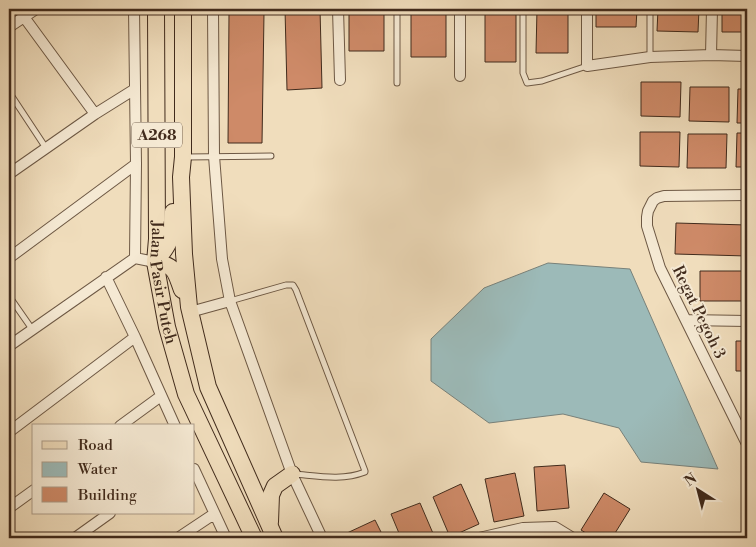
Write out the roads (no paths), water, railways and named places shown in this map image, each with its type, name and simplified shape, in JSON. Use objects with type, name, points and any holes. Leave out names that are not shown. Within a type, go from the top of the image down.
[{"type":"main road","name":"Jalan Pasir Puteh","points":[[156,9],[157,239],[155,262],[167,327],[186,394],[254,538]]},
{"type":"main road","name":"Jalan Pasir Puteh","points":[[183,9],[183,158],[181,176],[184,254],[189,309],[208,387],[273,534]]},
{"type":"main road","points":[[155,262],[168,246],[172,232],[174,191],[181,176]]},
{"type":"main road","points":[[155,262],[164,263],[175,271],[189,309]]},
{"type":"main road","points":[[273,534],[271,495],[275,486],[292,474]]},
{"type":"street","points":[[9,27],[36,9]]},
{"type":"street","points":[[134,9],[135,258]]},
{"type":"street","points":[[213,9],[214,156],[222,259],[230,300],[292,474],[322,538]]},
{"type":"street","points":[[338,9],[340,80]]},
{"type":"street","points":[[460,9],[460,76]]},
{"type":"street","points":[[587,9],[587,66],[650,58],[711,55],[747,56]]},
{"type":"street","points":[[711,55],[712,9]]},
{"type":"street","points":[[24,17],[95,114]]},
{"type":"street","points":[[9,174],[95,114],[135,89]]},
{"type":"street","points":[[9,258],[136,164]]},
{"type":"street","name":"Regat Pegoh 3","points":[[747,195],[664,196],[657,198],[653,201],[648,211],[647,226],[660,268],[747,444]]},
{"type":"street","points":[[9,346],[135,258],[155,262]]},
{"type":"street","points":[[106,278],[135,337],[173,424]]},
{"type":"street","points":[[189,309],[230,300]]},
{"type":"street","points":[[686,320],[747,321]]},
{"type":"street","points":[[9,432],[135,337]]},
{"type":"street","points":[[123,424],[161,396]]},
{"type":"street","points":[[195,471],[226,538]]},
{"type":"street","points":[[9,508],[32,491]]},
{"type":"street","points":[[75,538],[109,514]]},
{"type":"street","points":[[178,538],[214,514]]},
{"type":"street","points":[[479,538],[522,528],[555,527],[573,538]]},
{"type":"lane","points":[[397,9],[397,83]]},
{"type":"lane","points":[[523,9],[523,73],[527,83],[542,81],[587,66]]},
{"type":"lane","points":[[650,9],[650,58]]},
{"type":"lane","points":[[9,92],[46,148]]},
{"type":"lane","points":[[183,158],[271,156]]},
{"type":"lane","points":[[230,300],[286,285],[293,285],[365,471],[354,476],[342,478],[292,474]]},
{"type":"lane","points":[[9,296],[32,329]]},
{"type":"water","points":[[548,263],[630,269],[718,469],[641,462],[619,428],[563,414],[489,423],[431,381],[431,339],[484,288]]}]
